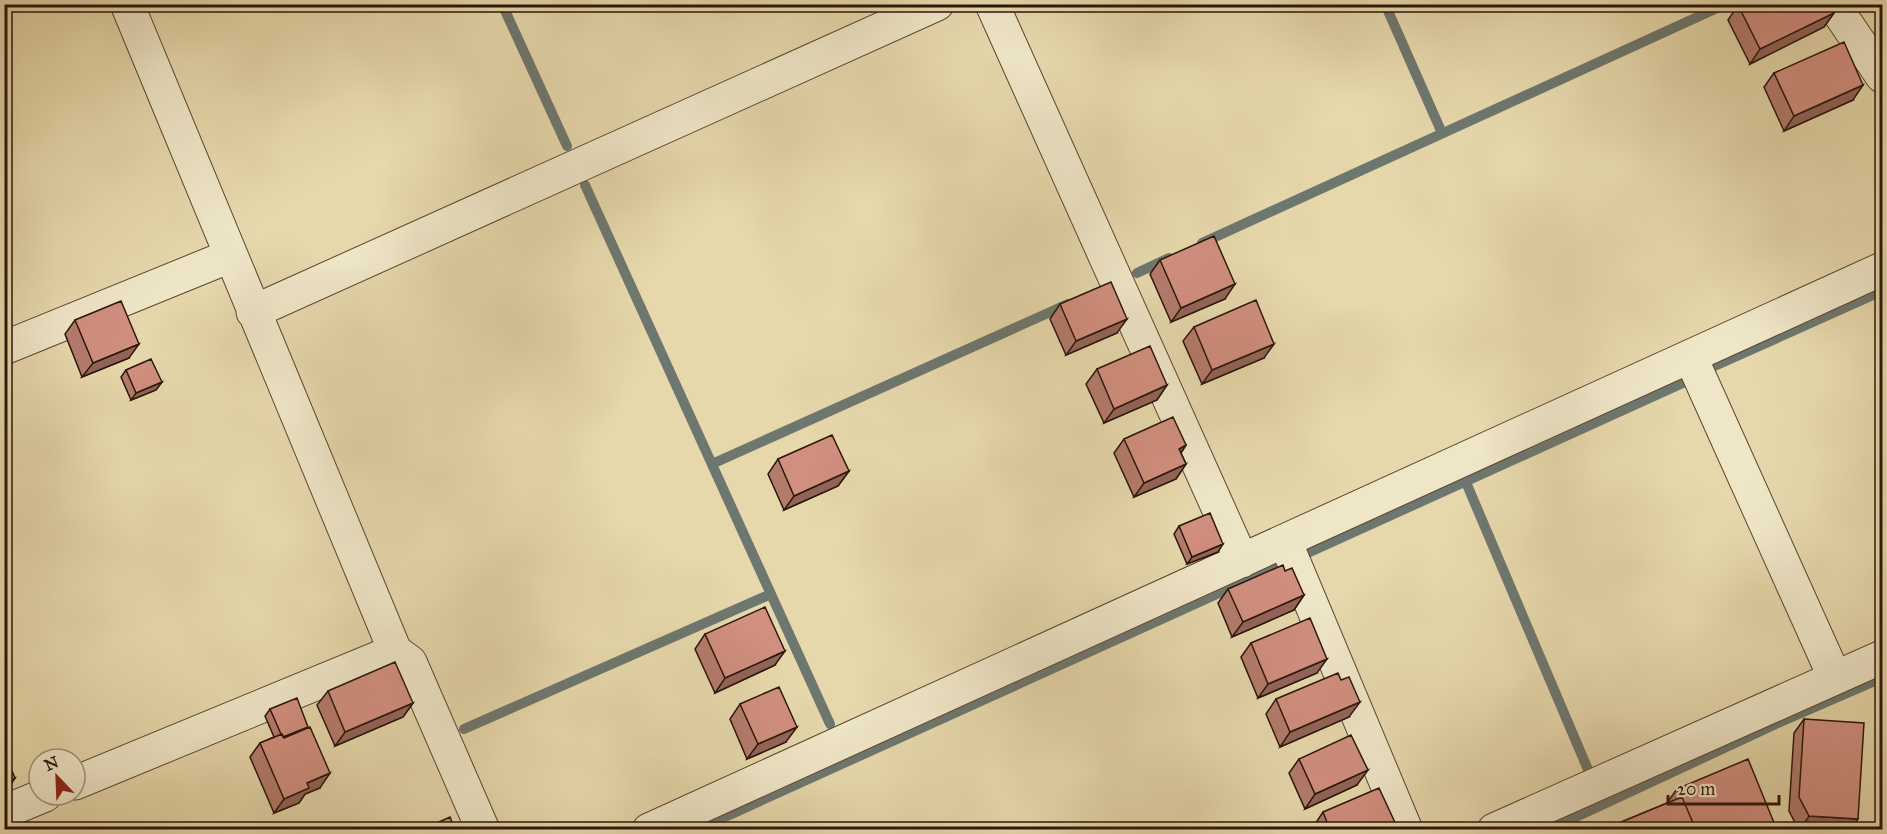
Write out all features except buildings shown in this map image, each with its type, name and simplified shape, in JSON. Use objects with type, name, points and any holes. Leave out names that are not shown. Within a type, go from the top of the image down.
[{"type":"street","points":[[127,4],[395,651],[410,662],[483,830]]},
{"type":"street","points":[[254,312],[937,4]]},
{"type":"street","points":[[992,4],[1242,561]]},
{"type":"street","points":[[1833,4],[1882,76]]},
{"type":"street","points":[[4,348],[230,256]]},
{"type":"street","points":[[649,830],[1242,561],[1290,554],[1691,358],[1882,269]]},
{"type":"street","points":[[1691,358],[1835,678]]},
{"type":"street","points":[[1290,554],[1406,830]]},
{"type":"street","points":[[87,778],[395,651]]},
{"type":"street","points":[[1494,830],[1882,657]]},
{"type":"street","points":[[4,812],[27,802]]},
{"type":"waterway","points":[[502,4],[567,146]]},
{"type":"waterway","points":[[1385,4],[1442,133]]},
{"type":"waterway","points":[[1202,243],[1726,4]]},
{"type":"waterway","points":[[585,185],[830,724]]},
{"type":"waterway","points":[[1137,273],[1169,258]]},
{"type":"waterway","points":[[1710,368],[1882,291]]},
{"type":"waterway","points":[[712,464],[1068,304]]},
{"type":"waterway","points":[[696,830],[1685,382]]},
{"type":"waterway","points":[[1465,480],[1589,772]]},
{"type":"waterway","points":[[464,729],[771,594]]},
{"type":"waterway","points":[[1548,830],[1778,723],[1882,678]]}]
